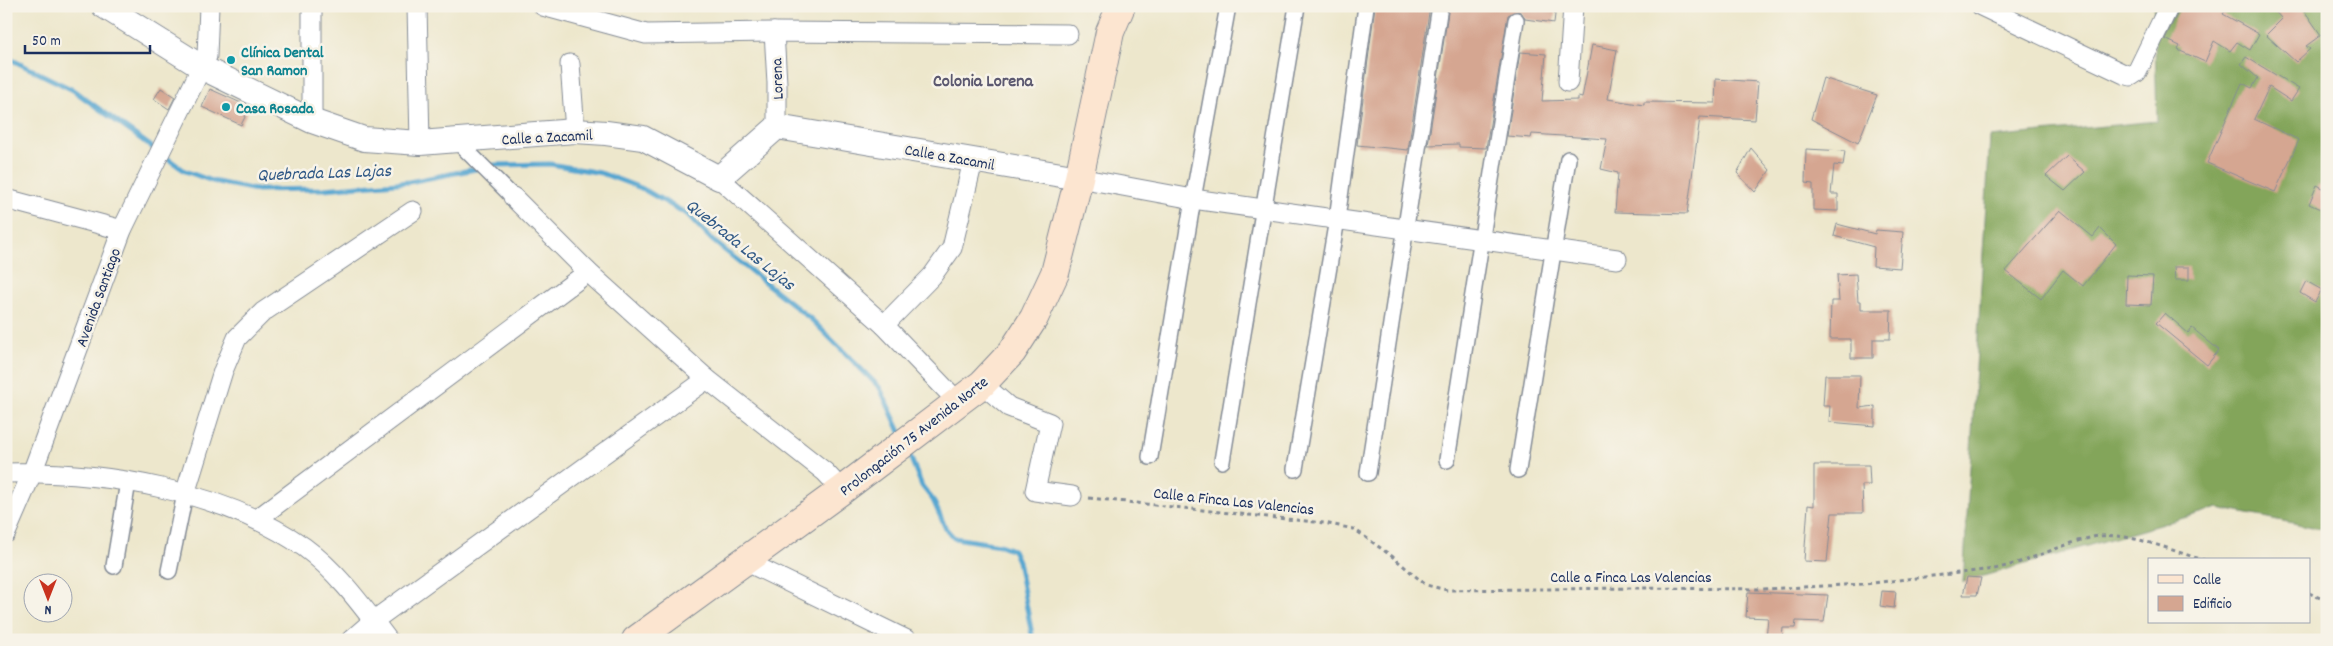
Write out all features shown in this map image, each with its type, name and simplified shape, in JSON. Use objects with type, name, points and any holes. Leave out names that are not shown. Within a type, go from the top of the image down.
[{"type":"main road","name":"Prolongación 75 Avenida Norte","points":[[636,640],[842,490],[982,384],[1012,352],[1034,318],[1055,273],[1080,178],[1110,32],[1121,6]]},
{"type":"street","name":"Calle a Zacamil","points":[[104,6],[203,68],[312,121],[364,138],[420,143],[575,131],[643,138],[719,178]]},
{"type":"street","name":"Avenida Santiago","points":[[6,533],[32,473],[122,230],[208,56],[209,6]]},
{"type":"street","points":[[312,6],[312,121]]},
{"type":"street","points":[[417,6],[420,143]]},
{"type":"street","points":[[544,6],[646,34],[774,32],[1068,34]]},
{"type":"street","points":[[1150,457],[1193,199],[1228,6]]},
{"type":"street","points":[[1222,461],[1297,6]]},
{"type":"street","points":[[1295,469],[1337,219],[1366,6]]},
{"type":"street","points":[[1368,473],[1440,6]]},
{"type":"street","points":[[1568,82],[1573,6]]},
{"type":"street","points":[[1981,6],[2131,76],[2137,72],[2169,6]]},
{"type":"street","points":[[1447,460],[1516,20]]},
{"type":"street","name":"Lorena","points":[[774,32],[778,83],[778,127]]},
{"type":"street","points":[[570,64],[575,131]]},
{"type":"street","name":"Calle a Zacamil","points":[[778,127],[1080,178]]},
{"type":"street","points":[[778,127],[719,178],[884,325],[948,409]]},
{"type":"street","points":[[457,141],[588,272],[707,379],[825,472],[842,490]]},
{"type":"street","points":[[1518,470],[1568,159]]},
{"type":"street","points":[[884,325],[932,276],[952,248],[973,161]]},
{"type":"street","points":[[1080,178],[1193,199],[1616,259]]},
{"type":"street","points":[[6,198],[122,230]]},
{"type":"street","points":[[169,571],[185,494],[223,371],[237,338],[263,312],[413,211]]},
{"type":"street","points":[[257,520],[588,272]]},
{"type":"street","points":[[351,640],[373,621],[707,379]]},
{"type":"street","points":[[982,384],[1009,407],[1050,423],[1035,491],[1072,496]]},
{"type":"street","points":[[6,473],[32,473],[128,482],[185,494],[257,520],[304,548],[336,576],[388,640]]},
{"type":"street","points":[[114,566],[128,482]]},
{"type":"street","points":[[744,561],[907,640]]},
{"type":"path","name":"Calle a Finca Las Valencias","points":[[1072,496],[1324,522],[1354,529],[1393,557],[1426,585],[1447,590],[1764,589],[1864,584],[1994,569],[2093,537],[2110,536],[2145,541],[2198,558]]},
{"type":"path","points":[[2310,593],[2327,601]]},
{"type":"green space","points":[[2154,6],[2327,6],[2327,530],[2218,508],[1963,582],[1990,137],[2157,121]]},
{"type":"building","points":[[1375,6],[1430,6],[1408,150],[1357,145]]},
{"type":"building","points":[[1449,6],[1556,6],[1554,23],[1525,19],[1522,13],[1518,11],[1508,15],[1486,148],[1459,147],[1459,144],[1428,145]]},
{"type":"building","points":[[2181,6],[2228,6],[2223,14],[2259,34],[2250,50],[2237,42],[2230,51],[2214,41],[2205,62],[2178,50],[2180,46],[2165,39]]},
{"type":"building","points":[[2270,6],[2301,6],[2321,35],[2306,46],[2310,49],[2296,62],[2266,35],[2282,19]]},
{"type":"building","points":[[1592,45],[1617,50],[1608,99],[1644,105],[1644,102],[1715,103],[1716,79],[1758,82],[1755,120],[1700,117],[1687,214],[1615,212],[1618,173],[1601,169],[1607,139],[1532,134],[1531,138],[1507,136],[1520,52],[1546,54],[1542,101],[1578,100],[1578,97],[1582,98]]},
{"type":"building","points":[[2246,57],[2299,89],[2291,101],[2269,87],[2254,119],[2299,140],[2275,192],[2207,163],[2242,83],[2252,88],[2258,78],[2241,64]]},
{"type":"building","points":[[1823,78],[1877,95],[1858,143],[1811,119]]},
{"type":"building","points":[[161,88],[175,97],[169,109],[154,99]]},
{"type":"building","name":"Casa Rosada","points":[[210,89],[250,107],[241,125],[202,107]]},
{"type":"building","points":[[1751,148],[1770,170],[1755,192],[1737,173]]},
{"type":"building","points":[[1806,149],[1845,151],[1843,166],[1834,165],[1831,194],[1838,194],[1838,211],[1813,210],[1813,184],[1805,183]]},
{"type":"building","points":[[2067,156],[2085,172],[2065,191],[2046,176]]},
{"type":"building","points":[[2317,185],[2327,190],[2327,212],[2309,204]]},
{"type":"building","points":[[2060,210],[2093,237],[2100,228],[2116,244],[2083,286],[2063,270],[2041,299],[2006,271]]},
{"type":"building","points":[[1837,224],[1875,234],[1876,230],[1903,232],[1900,268],[1873,266],[1874,247],[1834,236]]},
{"type":"building","points":[[2174,267],[2189,267],[2189,280],[2175,280]]},
{"type":"building","points":[[1856,274],[1858,301],[1861,301],[1861,310],[1891,310],[1890,339],[1873,339],[1873,358],[1851,358],[1851,339],[1830,339],[1831,301],[1839,301],[1837,275]]},
{"type":"building","points":[[2127,275],[2153,276],[2151,305],[2126,304]]},
{"type":"building","points":[[2306,281],[2322,290],[2315,302],[2300,293]]},
{"type":"building","points":[[2165,313],[2188,333],[2192,328],[2219,350],[2207,365],[2156,323]]},
{"type":"building","points":[[1825,375],[1860,375],[1859,408],[1875,406],[1875,426],[1829,422],[1830,406],[1823,406]]},
{"type":"building","points":[[1814,465],[1869,465],[1870,485],[1862,485],[1863,513],[1832,513],[1827,562],[1804,561],[1808,505],[1814,506]]},
{"type":"building","points":[[1967,577],[1981,578],[1977,595],[1963,595]]},
{"type":"building","points":[[1882,591],[1896,592],[1894,608],[1880,606]]},
{"type":"building","points":[[1748,592],[1828,595],[1824,622],[1796,621],[1795,628],[1783,628],[1782,638],[1766,638],[1768,618],[1746,617]]},
{"type":"waterway","name":"Quebrada Las Lajas","points":[[6,57],[73,90],[185,171],[212,181],[256,190],[324,189],[409,182],[496,165],[550,164],[601,173],[641,188],[687,214],[712,240],[812,320],[880,388],[901,434]]},
{"type":"waterway","name":"Quebrada Las Lajas","points":[[908,451],[922,486],[933,500],[946,529],[954,538],[1000,545],[1013,550],[1018,561],[1033,640]]},
{"type":"place","name":"Clínica Dental San Ramon","points":[[231,60]]},
{"type":"place","name":"Casa Rosada","points":[[226,107]]},
{"type":"district","name":"Colonia Lorena","points":[[983,80]]}]
